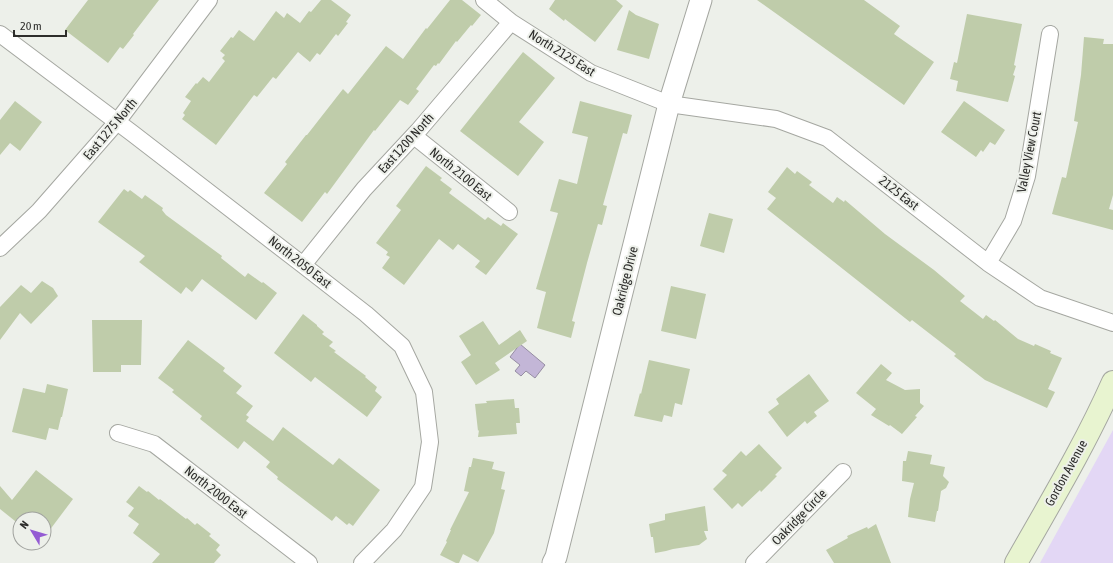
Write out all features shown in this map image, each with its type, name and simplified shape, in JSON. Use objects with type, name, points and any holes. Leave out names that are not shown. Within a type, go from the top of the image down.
[{"type":"main road","name":"Gordon Avenue","points":[[1016,563],[1078,455],[1099,414],[1113,382]]},
{"type":"street","name":"East 1275 North","points":[[0,248],[39,211],[117,122],[209,0]]},
{"type":"street","name":"North 2125 East","points":[[484,0],[511,22],[591,73],[669,104]]},
{"type":"street","name":"Oakridge Drive","points":[[559,561],[669,104],[701,0]]},
{"type":"street","name":"East 1200 North","points":[[303,265],[364,189],[414,136],[511,22]]},
{"type":"street","name":"North 2050 East","points":[[0,34],[303,265],[366,314],[402,346],[424,392],[430,442],[423,487],[394,530],[362,563]]},
{"type":"street","name":"Valley View Court","points":[[988,263],[1013,221],[1027,176],[1050,34]]},
{"type":"street","name":"2125 East","points":[[669,104],[776,119],[827,138],[988,263],[1040,298],[1113,323]]},
{"type":"street","name":"North 2100 East","points":[[414,136],[509,212]]},
{"type":"street","name":"North 2000 East","points":[[118,433],[154,444],[308,563]]},
{"type":"street","name":"Oakridge Circle","points":[[754,563],[843,472]]},
{"type":"shaded area","points":[[520,344],[545,365],[535,378],[526,371],[521,376],[515,371],[520,365],[510,357]]},
{"type":"shaded area","points":[[1113,430],[1113,563],[1040,563]]},
{"type":"building","points":[[88,0],[159,0],[123,49],[120,47],[108,63],[65,30]]},
{"type":"building","points":[[321,0],[331,0],[351,15],[346,22],[348,23],[338,36],[336,34],[320,55],[317,53],[310,62],[298,52],[276,79],[273,77],[257,97],[254,95],[216,145],[182,119],[185,115],[183,113],[191,101],[185,97],[203,77],[209,82],[225,61],[222,58],[225,55],[220,51],[231,37],[233,38],[239,30],[254,41],[276,11],[284,18],[287,13],[300,23],[309,11],[311,12]]},
{"type":"building","points":[[450,0],[462,0],[481,15],[457,42],[456,41],[439,64],[438,63],[436,66],[434,65],[416,89],[419,91],[408,105],[400,100],[375,131],[374,130],[327,194],[325,192],[302,222],[264,193],[287,164],[285,162],[343,89],[348,94],[386,46],[403,59],[426,28],[427,29]]},
{"type":"building","points":[[555,0],[616,0],[623,6],[595,42],[565,19],[564,21],[549,9]]},
{"type":"building","points":[[757,0],[864,0],[900,26],[894,34],[934,62],[904,105]]},
{"type":"building","points":[[629,10],[636,15],[659,24],[649,59],[617,50]]},
{"type":"building","points":[[967,14],[1022,24],[1014,65],[1016,66],[1013,75],[1015,76],[1008,102],[956,91],[958,81],[950,79],[954,62],[957,63]]},
{"type":"building","points":[[1084,37],[1104,39],[1103,44],[1113,44],[1113,195],[1109,209],[1113,210],[1113,230],[1052,214],[1062,177],[1066,178],[1078,122],[1074,121],[1081,75]]},
{"type":"building","points":[[523,52],[555,78],[519,122],[544,142],[518,176],[460,131]]},
{"type":"building","points":[[15,101],[42,122],[20,151],[10,143],[0,155],[0,120]]},
{"type":"building","points":[[580,101],[632,115],[627,134],[623,133],[603,205],[607,206],[602,225],[598,224],[587,263],[572,321],[575,322],[571,338],[537,328],[546,292],[536,289],[558,213],[550,211],[559,179],[577,184],[588,137],[572,133]]},
{"type":"building","points":[[964,101],[1005,130],[995,145],[990,142],[983,152],[981,150],[976,157],[941,132]]},
{"type":"building","points":[[426,166],[442,178],[440,180],[452,189],[449,193],[485,220],[488,217],[501,226],[503,223],[518,234],[486,275],[475,267],[480,261],[458,244],[453,250],[439,239],[404,285],[382,268],[390,257],[386,255],[388,252],[376,243],[401,210],[396,206]]},
{"type":"building","points":[[787,167],[795,174],[797,171],[812,182],[809,185],[833,203],[837,197],[844,202],[845,200],[885,234],[934,270],[965,296],[960,301],[983,319],[986,315],[994,321],[995,320],[1018,339],[1034,346],[1035,344],[1062,358],[1048,389],[1055,392],[1047,408],[985,380],[954,356],[956,354],[912,320],[910,322],[767,209],[776,198],[768,192]]},
{"type":"building","points":[[124,189],[128,192],[130,190],[142,199],[145,195],[163,208],[162,210],[166,215],[222,256],[221,258],[245,277],[248,273],[277,293],[256,320],[202,279],[192,292],[186,287],[181,294],[139,262],[145,256],[98,222]]},
{"type":"building","points":[[709,213],[733,219],[724,253],[700,246]]},
{"type":"building","points":[[42,281],[53,288],[58,296],[31,324],[20,313],[0,340],[0,307],[21,285],[31,293]]},
{"type":"building","points":[[671,286],[706,294],[696,339],[661,331]]},
{"type":"building","points":[[303,314],[324,332],[322,334],[333,342],[329,346],[336,351],[334,352],[366,376],[365,377],[377,387],[375,391],[382,397],[367,417],[315,377],[311,382],[274,353]]},
{"type":"building","points":[[92,320],[142,320],[141,365],[121,365],[121,372],[93,372]]},
{"type":"building","points":[[483,321],[499,345],[520,330],[527,341],[495,363],[500,370],[476,385],[461,362],[471,355],[459,336]]},
{"type":"building","points":[[188,340],[225,368],[223,371],[242,386],[236,393],[253,406],[246,415],[249,417],[246,421],[273,441],[283,427],[333,465],[339,458],[380,490],[353,526],[349,523],[347,525],[336,516],[332,521],[277,479],[278,477],[266,467],[270,462],[244,441],[238,449],[200,419],[202,416],[172,392],[174,390],[158,378]]},
{"type":"building","points":[[649,360],[690,369],[682,405],[675,403],[672,417],[664,415],[662,422],[634,416]]},
{"type":"building","points":[[881,364],[892,373],[886,380],[905,390],[920,389],[920,403],[924,406],[915,416],[917,417],[902,434],[890,425],[889,426],[871,415],[876,409],[856,393]]},
{"type":"building","points":[[809,374],[829,401],[814,412],[817,416],[807,424],[805,421],[787,437],[768,412],[779,404],[776,399]]},
{"type":"building","points":[[47,384],[68,389],[58,430],[49,428],[46,440],[12,432],[23,388],[45,393]]},
{"type":"building","points":[[514,399],[515,408],[519,408],[520,423],[516,423],[517,434],[478,437],[479,430],[478,431],[475,404],[487,403],[486,401]]},
{"type":"building","points":[[759,444],[782,468],[775,475],[777,476],[761,492],[760,490],[742,507],[738,503],[732,509],[713,489],[727,475],[722,471],[741,451],[746,456]]},
{"type":"building","points":[[908,451],[932,455],[930,464],[945,467],[943,476],[949,482],[946,488],[941,491],[935,522],[908,517],[914,483],[902,481],[903,461],[906,461]]},
{"type":"building","points":[[473,458],[494,462],[492,469],[505,472],[501,489],[505,490],[494,533],[478,562],[463,554],[459,563],[456,563],[440,555],[447,542],[446,541],[450,530],[469,492],[464,491],[469,467],[471,467]]},
{"type":"building","points":[[36,470],[73,499],[52,527],[52,511],[12,511],[12,519],[0,509],[0,486],[12,500]]},
{"type":"building","points":[[139,486],[159,500],[160,499],[195,525],[197,523],[211,534],[209,536],[220,545],[216,550],[221,555],[214,563],[152,563],[160,554],[133,533],[139,524],[128,516],[134,508],[126,502]]},
{"type":"building","points":[[705,506],[708,531],[704,531],[707,539],[699,545],[655,553],[653,537],[651,537],[649,524],[665,520],[665,514]]},
{"type":"building","points":[[876,524],[891,563],[834,563],[826,550],[848,538],[847,536],[867,527],[868,529]]}]
